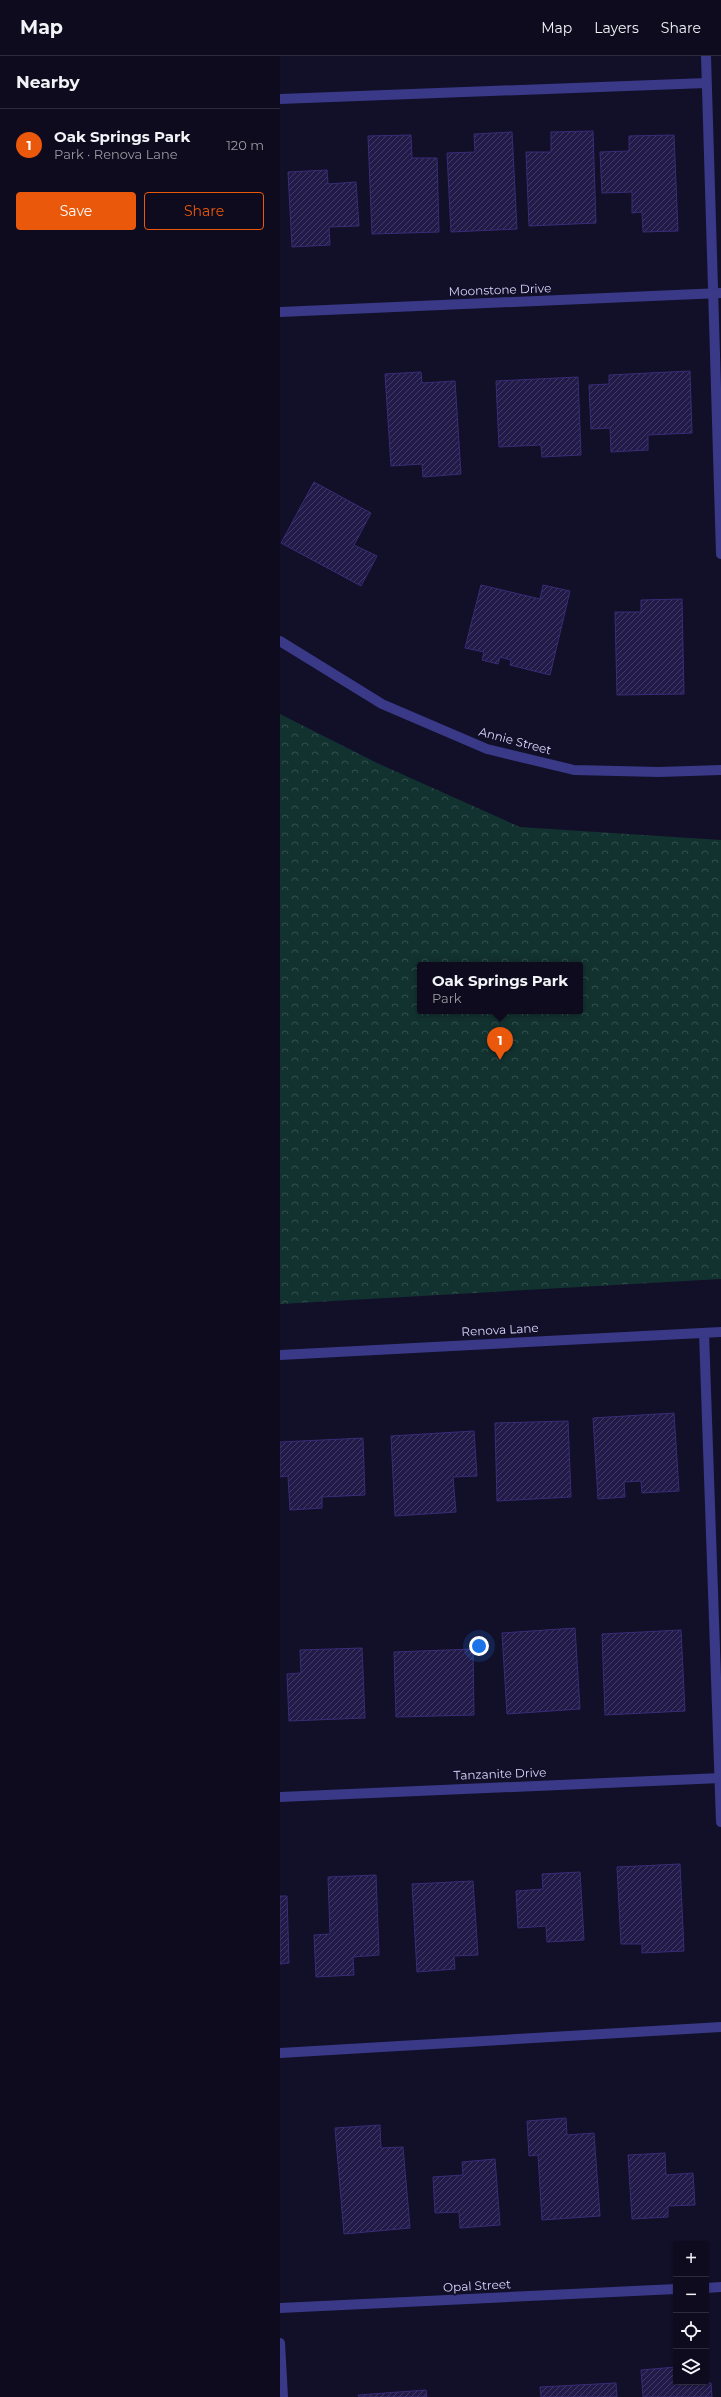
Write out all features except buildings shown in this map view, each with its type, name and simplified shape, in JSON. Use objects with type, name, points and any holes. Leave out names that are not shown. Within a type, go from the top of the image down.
[{"type":"street","points":[[706,56],[716,294],[721,554]]},
{"type":"street","points":[[280,99],[706,83]]},
{"type":"street","name":"Moonstone Drive","points":[[280,312],[716,294]]},
{"type":"street","name":"Annie Street","points":[[280,641],[382,704],[487,750],[574,770],[659,772],[721,770]]},
{"type":"street","name":"Renova Lane","points":[[280,1355],[721,1332]]},
{"type":"street","points":[[704,1333],[721,1822]]},
{"type":"street","name":"Tanzanite Drive","points":[[280,1797],[720,1778]]},
{"type":"street","points":[[280,2053],[721,2027]]},
{"type":"street","points":[[709,2288],[721,2287]]},
{"type":"street","name":"Opal Street","points":[[280,2308],[673,2289]]},
{"type":"street","points":[[280,2343],[283,2397]]},
{"type":"green space","points":[[280,714],[377,763],[520,827],[721,840],[721,1279],[280,1304]]},
{"type":"place","name":"Oak Springs Park","points":[[500,1060]]}]
